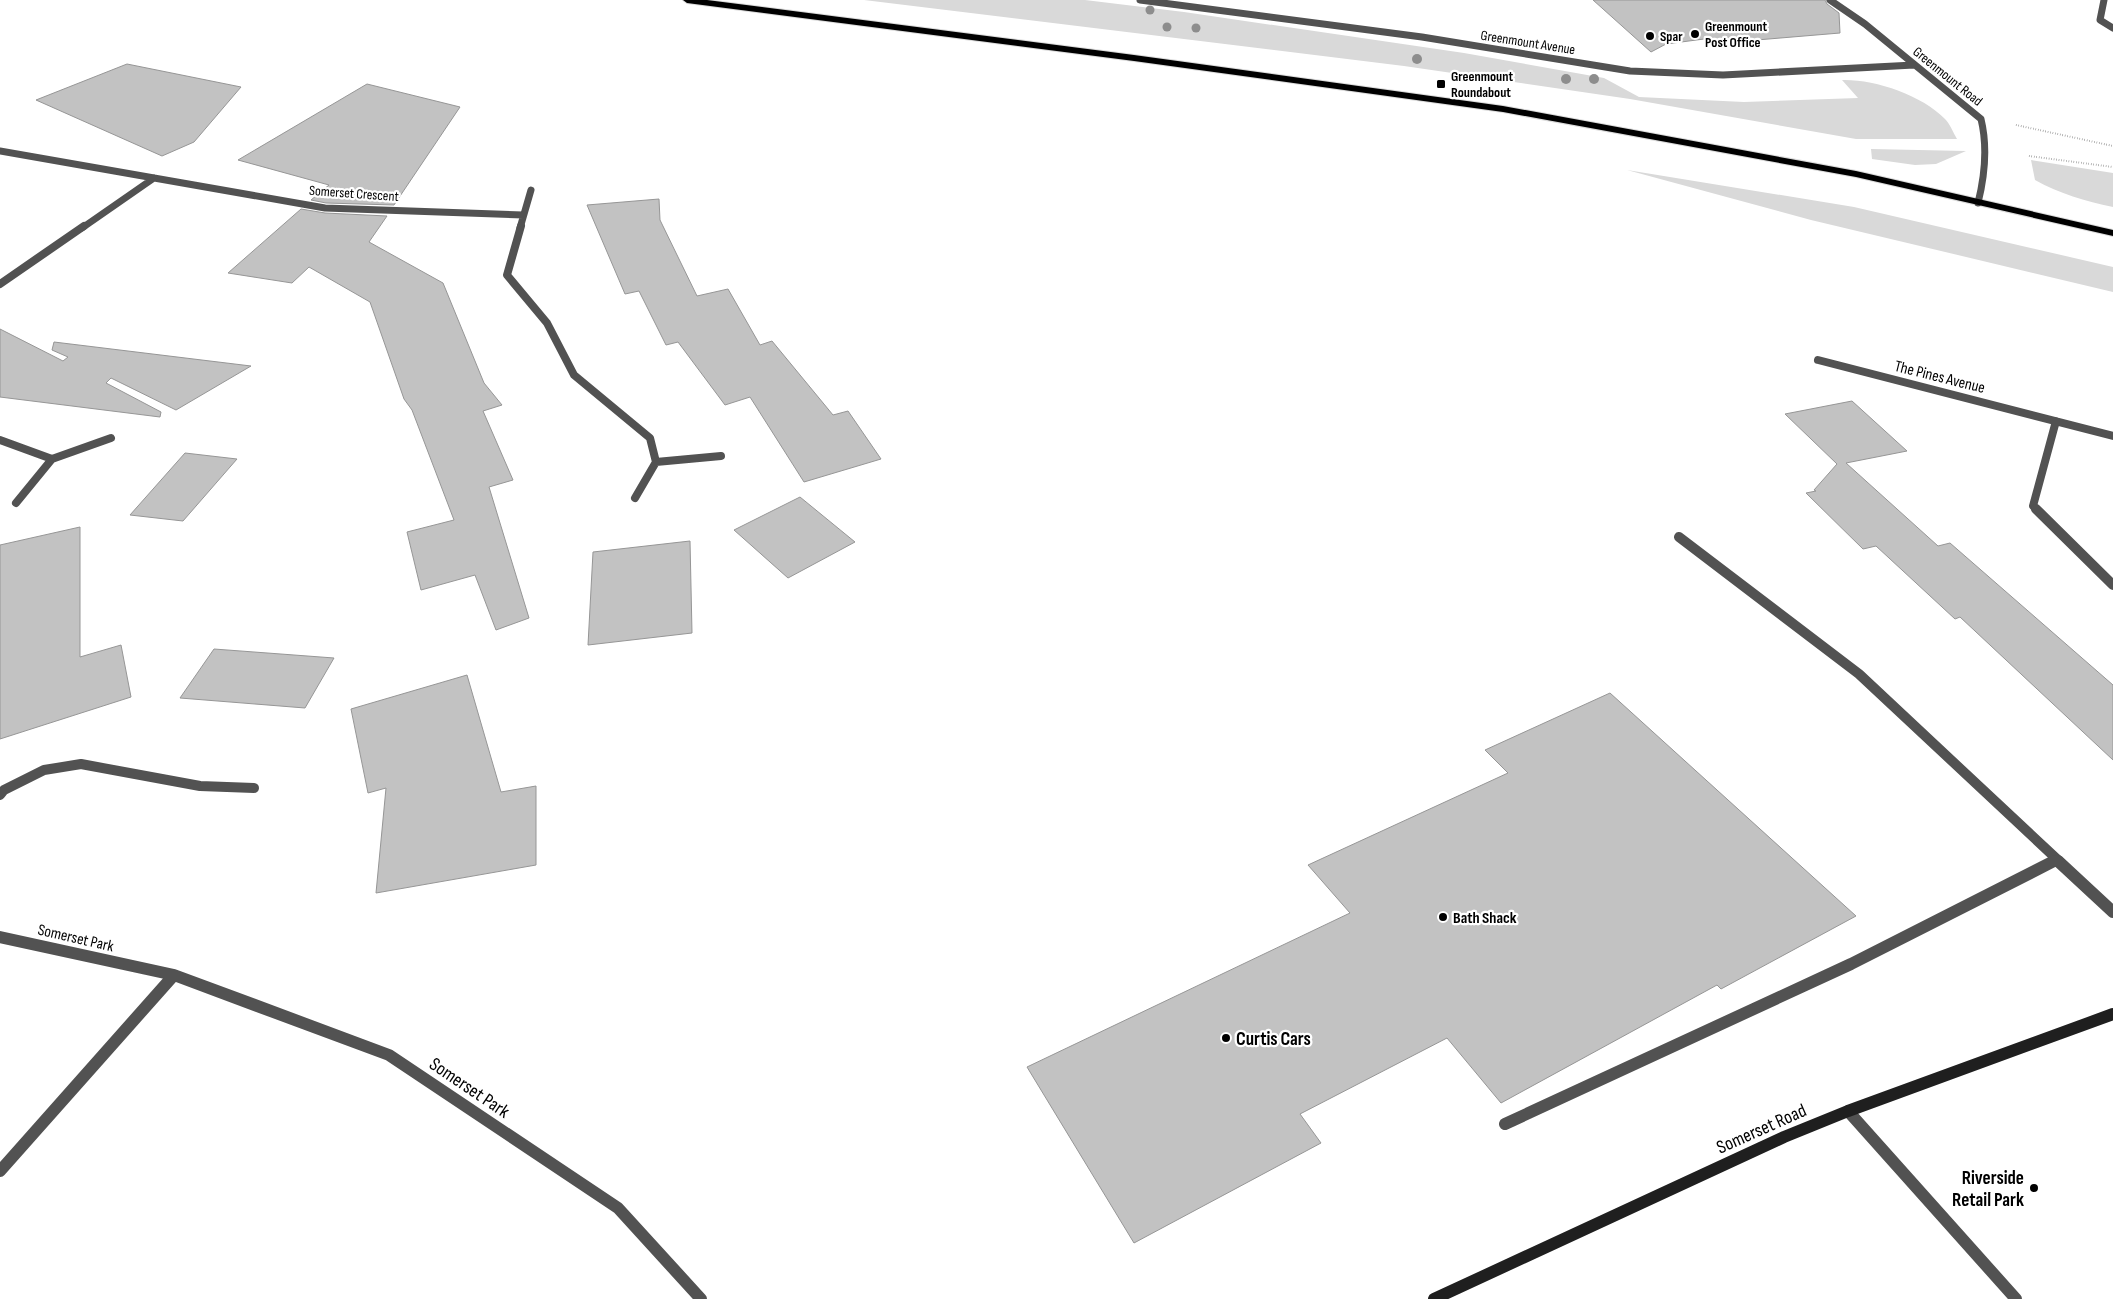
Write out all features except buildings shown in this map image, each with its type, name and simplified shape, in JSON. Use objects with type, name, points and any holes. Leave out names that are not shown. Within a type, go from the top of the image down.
[{"type":"highway","points":[[688,0],[1134,58],[1503,109],[1856,174],[1978,204],[2113,232]]},
{"type":"street","name":"Greenmount Avenue","points":[[1140,0],[1422,37],[1630,72],[1723,75],[1914,65]]},
{"type":"street","name":"Greenmount Road","points":[[1830,0],[1865,24],[1981,120],[1986,136],[1984,180],[1978,204]]},
{"type":"street","points":[[2104,0],[2100,20],[2113,28]]},
{"type":"street","name":"Somerset Crescent","points":[[0,151],[326,208],[523,215]]},
{"type":"street","points":[[0,284],[154,178]]},
{"type":"street","points":[[530,190],[508,275],[547,322],[574,375],[650,438],[656,462],[635,498]]},
{"type":"street","name":"The Pines Avenue","points":[[1818,360],[2113,436]]},
{"type":"street","points":[[2056,421],[2033,506],[2113,585]]},
{"type":"street","points":[[16,503],[52,459],[111,438]]},
{"type":"street","points":[[0,440],[52,459]]},
{"type":"street","points":[[656,462],[721,456]]},
{"type":"street","points":[[1679,537],[1859,674],[2113,912]]},
{"type":"street","points":[[0,795],[4,790],[44,770],[81,764],[200,786],[254,788]]},
{"type":"street","points":[[1506,1124],[1851,964],[2057,859]]},
{"type":"street","name":"Somerset Park","points":[[0,937],[174,975],[389,1055],[618,1208],[701,1299]]},
{"type":"street","points":[[0,1171],[174,975]]},
{"type":"street","name":"Somerset Road","points":[[1434,1299],[1784,1137],[1848,1111],[2113,1014]]},
{"type":"street","points":[[1848,1111],[2016,1299]]},
{"type":"path","points":[[1981,120],[2036,128],[2113,146]]},
{"type":"path","points":[[2030,156],[2113,167]]},
{"type":"shaded area","points":[[864,0],[1085,0],[1184,12],[1464,53],[1604,78],[1639,97],[1744,102],[1858,98],[1842,80],[1855,80],[1897,90],[1924,103],[1945,119],[1957,139],[1856,139],[1630,99],[1404,66]]},
{"type":"shaded area","points":[[1871,149],[1966,151],[1936,164],[1915,165],[1872,159]]},
{"type":"shaded area","points":[[2031,160],[2113,173],[2113,207],[2073,196],[2035,180]]},
{"type":"shaded area","points":[[1627,170],[1854,207],[2113,267],[2113,292],[1811,220]]},
{"type":"place","name":"Greenmount Post Office","points":[[1695,34]]},
{"type":"place","name":"Spar","points":[[1650,36]]},
{"type":"place","name":"Greenmount Roundabout","points":[[1441,84]]},
{"type":"place","name":"Bath Shack","points":[[1443,917]]},
{"type":"place","name":"Curtis Cars","points":[[1226,1038]]},
{"type":"place","name":"Riverside Retail Park","points":[[2034,1188]]}]
